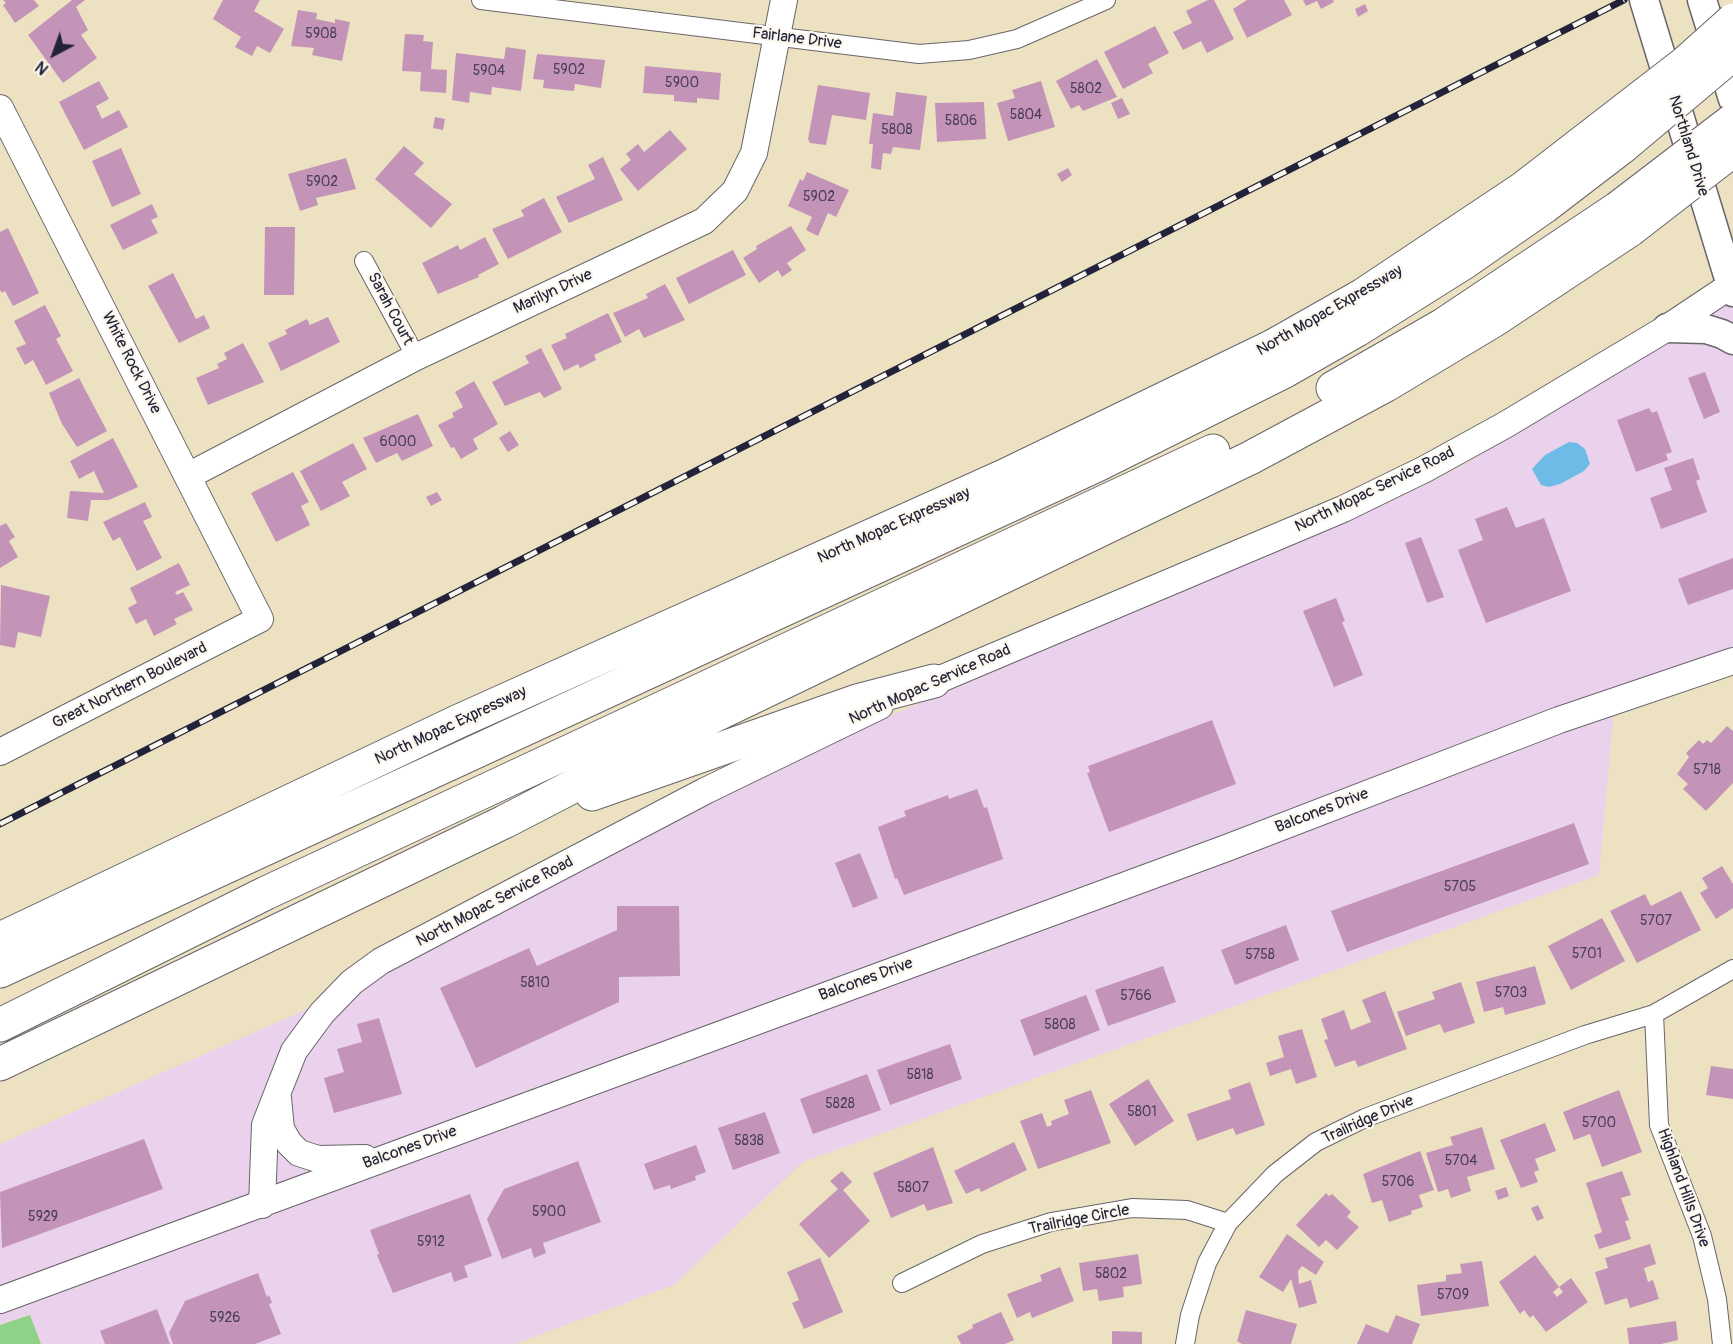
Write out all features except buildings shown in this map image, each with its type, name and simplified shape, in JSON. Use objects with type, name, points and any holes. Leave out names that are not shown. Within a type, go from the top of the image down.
[{"type":"highway","name":"North Mopac Expressway","points":[[0,939],[459,721],[1004,476],[1279,358],[1364,295],[1522,189],[1685,63],[1733,20]]},
{"type":"highway","points":[[0,971],[1097,465],[1279,358],[1357,330],[1465,262],[1544,207],[1630,141],[1733,54]]},
{"type":"highway","points":[[0,1064],[504,822],[645,749],[1260,452],[1386,385],[1476,331],[1624,219],[1733,120]]},
{"type":"highway","points":[[0,1025],[266,893],[431,818],[1230,443],[1326,392],[1443,325],[1624,219],[1733,150]]},
{"type":"highway","points":[[504,822],[655,774],[857,701],[934,681]]},
{"type":"highway","points":[[159,865],[456,760]]},
{"type":"highway","points":[[116,1007],[155,964],[287,898],[431,818]]},
{"type":"main road","name":"Northland Drive","points":[[1644,0],[1732,287]]},
{"type":"main road","points":[[1702,0],[1733,99]]},
{"type":"main road","points":[[1667,328],[1706,329],[1722,333],[1733,340]]},
{"type":"street","name":"Fairlane Drive","points":[[488,0],[919,54],[969,50],[1017,39],[1106,0]]},
{"type":"street","name":"Marilyn Drive","points":[[188,476],[416,357],[704,221],[735,191],[754,153],[784,0]]},
{"type":"street","name":"White Rock Drive","points":[[0,108],[260,620]]},
{"type":"street","name":"Sarah Court","points":[[364,261],[416,357]]},
{"type":"street","name":"North Mopac Service Road","points":[[262,1205],[265,1125],[294,1051],[322,1013],[352,982],[381,962],[705,791],[934,681],[1354,504],[1425,470],[1505,425],[1732,287]]},
{"type":"street","name":"Great Northern Boulevard","points":[[0,752],[260,620]]},
{"type":"street","name":"Balcones Drive","points":[[0,1300],[1224,849],[1559,720],[1733,661]]},
{"type":"street","points":[[1654,1014],[1733,969]]},
{"type":"street","name":"Trailridge Drive","points":[[1185,1344],[1190,1315],[1207,1263],[1228,1222],[1275,1174],[1317,1142],[1365,1118],[1585,1035],[1654,1014]]},
{"type":"street","name":"Highland Hills Drive","points":[[1654,1014],[1659,1125],[1702,1236],[1717,1299],[1722,1344]]},
{"type":"street","points":[[279,1089],[278,1116],[281,1129],[288,1143],[298,1153],[318,1159],[383,1158]]},
{"type":"street","name":"Trailridge Circle","points":[[902,1283],[982,1244],[1051,1222],[1132,1208],[1187,1210],[1228,1222]]},
{"type":"shaded area","points":[[1733,298],[1733,651],[1616,687],[1599,875],[803,1162],[674,1285],[515,1344],[41,1344],[29,1315],[0,1325],[0,1144],[298,1013],[402,963],[689,813],[848,734],[1264,556],[1458,468],[1712,315]]},
{"type":"green space","points":[[30,1315],[41,1344],[0,1344],[0,1325]]},
{"type":"water","points":[[1569,442],[1577,443],[1585,449],[1590,464],[1584,471],[1560,484],[1549,487],[1541,485],[1532,469],[1545,455]]},
{"type":"railway","points":[[0,824],[1624,0]]}]
